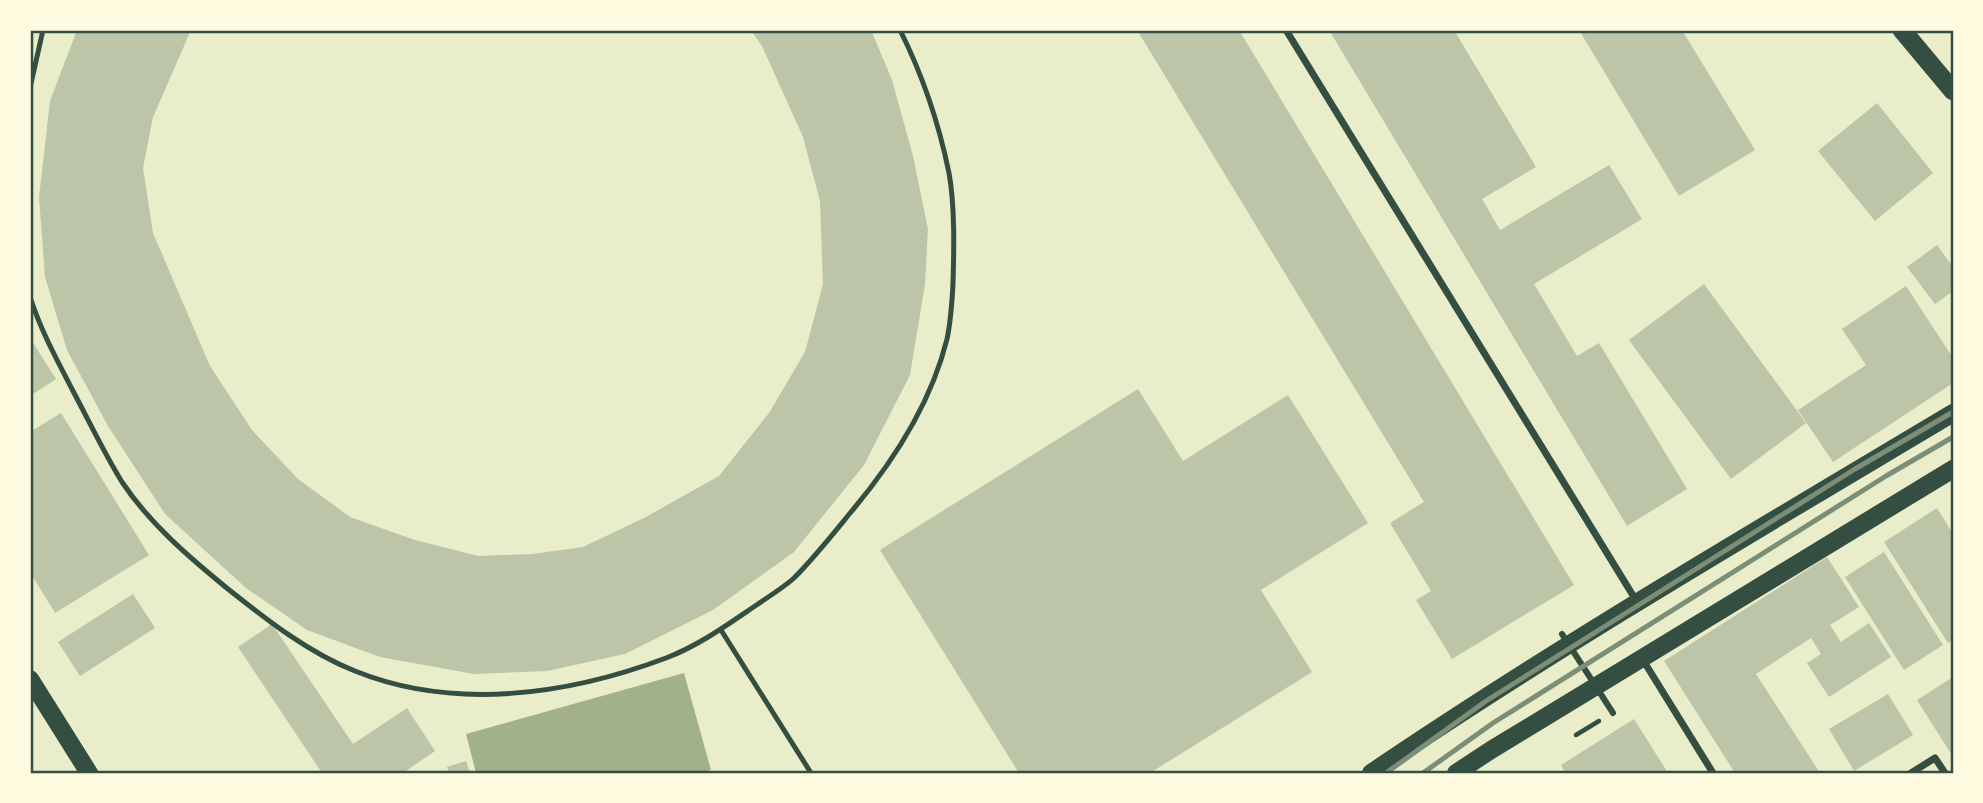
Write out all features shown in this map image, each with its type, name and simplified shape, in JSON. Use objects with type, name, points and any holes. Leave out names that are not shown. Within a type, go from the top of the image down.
[{"type":"highway","points":[[1902,30],[1953,91]]},
{"type":"main road","points":[[1371,773],[1466,709],[1637,603],[1953,413]]},
{"type":"main road","points":[[1456,773],[1953,469]]},
{"type":"main road","points":[[30,679],[89,773]]},
{"type":"street","points":[[1286,30],[1637,603]]},
{"type":"street","points":[[1562,634],[1613,713]]},
{"type":"street","points":[[1643,659],[1713,773]]},
{"type":"street","points":[[1911,773],[1935,758],[1944,773]]},
{"type":"lane","points":[[30,88],[43,30]]},
{"type":"lane","points":[[30,297],[41,330],[123,483],[162,531],[210,574],[256,611],[320,654],[355,671],[402,685],[445,693],[484,695],[536,692],[624,672],[669,657],[721,630],[792,579],[880,478],[913,424],[932,386],[947,337],[954,263],[949,175],[915,59],[900,30]]},
{"type":"lane","points":[[721,630],[811,773]]},
{"type":"path","points":[[1576,735],[1613,713]]},
{"type":"shaded area","points":[[684,673],[711,770],[699,773],[476,773],[466,734]]},
{"type":"building","points":[[77,30],[191,30],[153,117],[143,168],[153,233],[210,366],[252,430],[298,479],[350,517],[415,540],[478,556],[532,554],[583,547],[644,518],[719,476],[769,413],[805,352],[823,284],[820,201],[803,137],[762,46],[751,30],[871,30],[892,80],[913,156],[928,229],[925,284],[910,375],[864,465],[794,552],[713,610],[625,654],[547,671],[474,674],[380,657],[307,630],[246,588],[165,514],[108,426],[67,350],[45,277],[39,197],[50,101]]},
{"type":"building","points":[[1137,30],[1239,30],[1574,585],[1452,659],[1416,600],[1431,591],[1390,523],[1424,502]]},
{"type":"building","points":[[1329,30],[1454,30],[1536,167],[1482,199],[1500,230],[1609,165],[1642,219],[1534,284],[1577,356],[1599,343],[1687,489],[1627,526]]},
{"type":"building","points":[[1579,30],[1682,30],[1755,150],[1679,196]]},
{"type":"building","points":[[1877,103],[1933,173],[1875,221],[1818,151]]},
{"type":"building","points":[[1937,245],[1953,267],[1953,291],[1935,304],[1907,267]]},
{"type":"building","points":[[1704,284],[1806,423],[1731,479],[1629,340]]},
{"type":"building","points":[[1906,286],[1953,358],[1953,383],[1833,462],[1798,410],[1866,365],[1842,329]]},
{"type":"building","points":[[30,338],[56,379],[30,396]]},
{"type":"building","points":[[1138,389],[1183,461],[1288,395],[1368,523],[1261,590],[1312,672],[1150,773],[1019,773],[880,550]]},
{"type":"building","points":[[61,413],[149,555],[55,613],[30,572],[30,432]]},
{"type":"building","points":[[1937,508],[1953,534],[1953,640],[1948,643],[1884,542]]},
{"type":"building","points":[[1884,552],[1943,645],[1904,670],[1845,577]]},
{"type":"building","points":[[1827,557],[1859,607],[1830,625],[1841,642],[1869,623],[1891,657],[1829,697],[1807,663],[1821,654],[1811,638],[1756,674],[1820,773],[1735,773],[1664,661]]},
{"type":"building","points":[[133,594],[155,628],[80,676],[58,642]]},
{"type":"building","points":[[272,624],[353,744],[407,708],[435,751],[403,773],[322,773],[238,647]]},
{"type":"building","points":[[1953,677],[1953,757],[1917,700]]},
{"type":"building","points":[[1888,694],[1913,735],[1854,771],[1829,729]]},
{"type":"building","points":[[1634,719],[1668,773],[1565,773],[1561,765]]},
{"type":"building","points":[[466,761],[470,773],[449,773],[447,767]]},
{"type":"railway","points":[[1386,773],[1486,701],[1855,469],[1953,412]]},
{"type":"railway","points":[[1423,773],[1493,723],[1886,476],[1953,437]]}]
